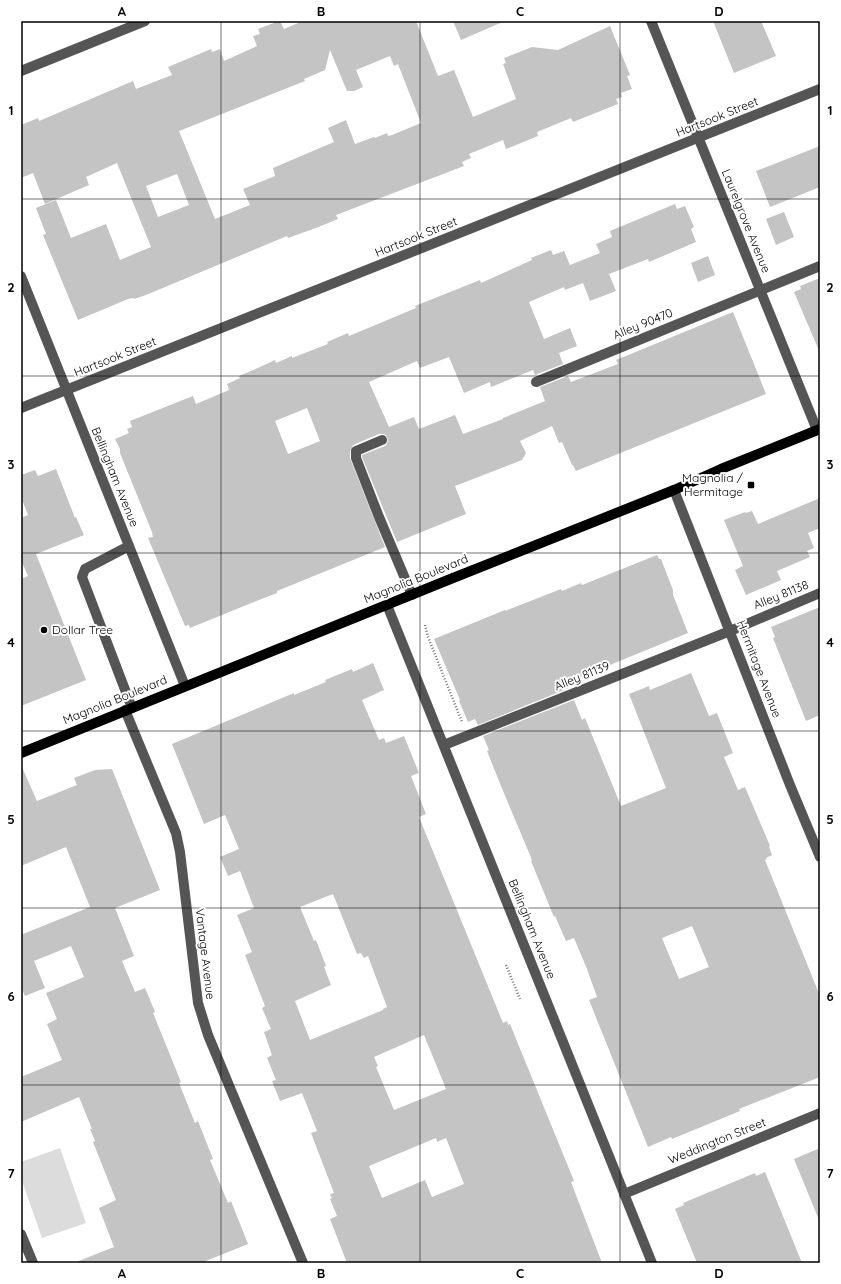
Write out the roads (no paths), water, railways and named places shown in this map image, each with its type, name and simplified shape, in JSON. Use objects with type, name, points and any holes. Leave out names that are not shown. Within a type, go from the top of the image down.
[{"type":"main road","name":"Magnolia Boulevard","points":[[21,753],[674,490],[721,469],[818,430]]},
{"type":"street","points":[[21,71],[145,21]]},
{"type":"street","name":"Laurelgrove Avenue","points":[[651,21],[818,430]]},
{"type":"street","name":"Hartsook Street","points":[[21,408],[820,89]]},
{"type":"street","name":"Alley 90470","points":[[536,382],[820,266]]},
{"type":"street","name":"Bellingham Avenue","points":[[21,276],[185,686]]},
{"type":"street","points":[[382,440],[356,451],[356,458],[384,530],[412,595]]},
{"type":"street","name":"Hermitage Avenue","points":[[674,490],[790,785],[820,857]]},
{"type":"street","name":"Vantage Avenue","points":[[129,546],[85,569],[82,577],[128,709],[176,833],[180,852],[198,1003],[208,1035],[304,1263]]},
{"type":"street","name":"Alley 81138","points":[[730,631],[820,593]]},
{"type":"street","name":"Bellingham Avenue","points":[[387,605],[652,1263]]},
{"type":"street","name":"Alley 81139","points":[[444,745],[730,631]]},
{"type":"street","name":"Weddington Street","points":[[624,1194],[820,1113]]},
{"type":"street","points":[[21,1234],[33,1263]]},
{"type":"place","name":"Magnolia / Hermitage","points":[[751,485]]},
{"type":"place","name":"Dollar Tree","points":[[44,630]]}]
